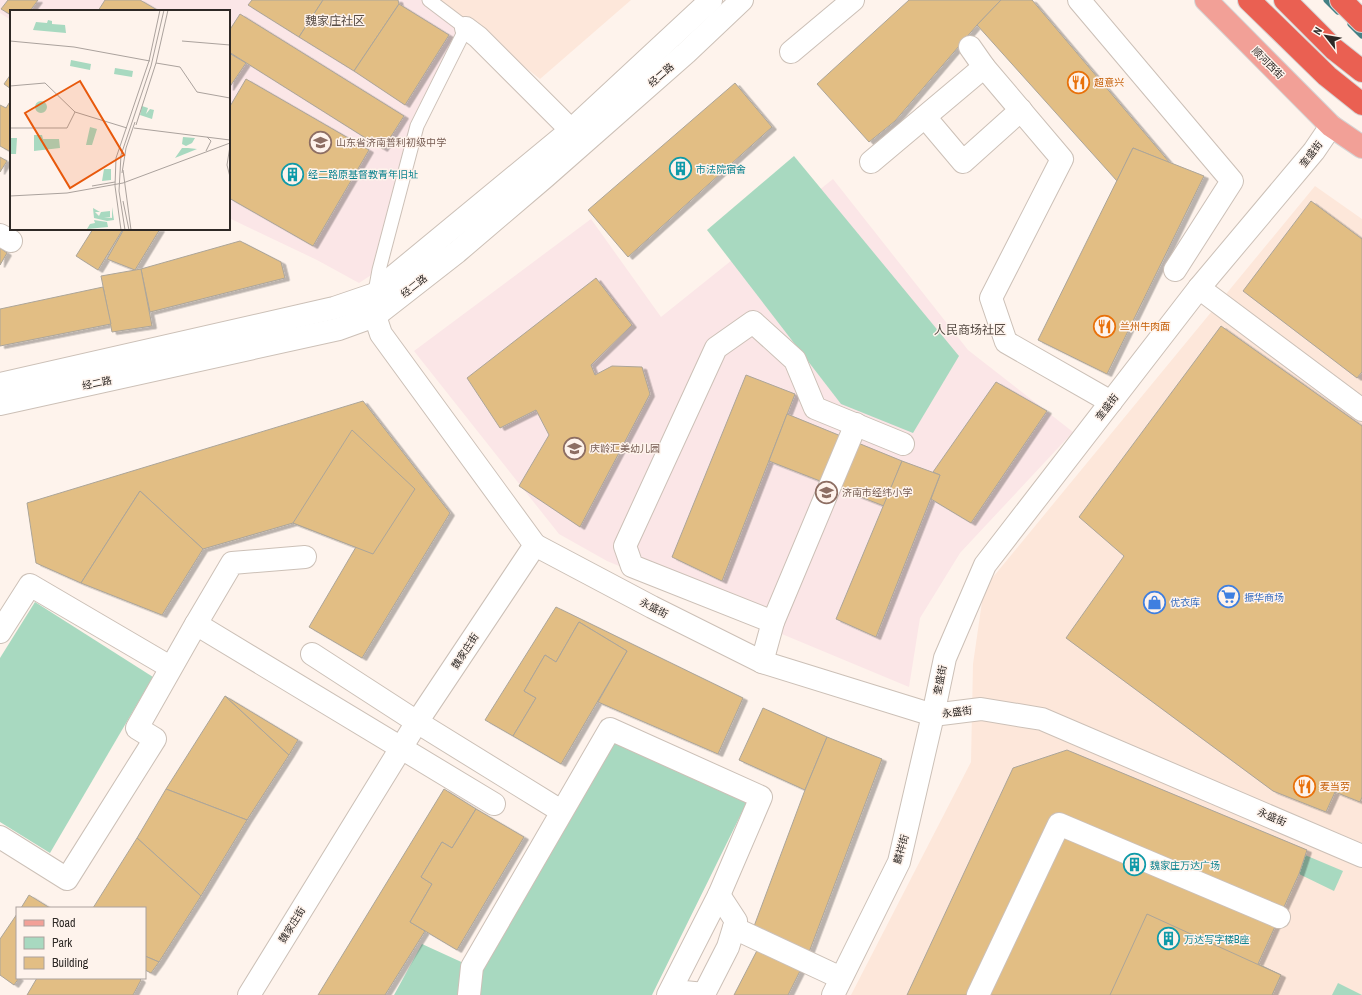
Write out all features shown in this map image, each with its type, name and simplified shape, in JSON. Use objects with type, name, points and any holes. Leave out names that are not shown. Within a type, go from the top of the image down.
[{"type":"highway","points":[[1249,0],[1327,76],[1362,104]]},
{"type":"highway","points":[[1285,0],[1334,49],[1362,71]]},
{"type":"highway","points":[[1341,0],[1362,21]]},
{"type":"main road","name":"顺河西街","points":[[1206,0],[1331,126],[1362,147]]},
{"type":"main road","name":"顺河西街","points":[[1331,126],[1362,141]]},
{"type":"street","name":"经二路","points":[[0,384],[334,308],[375,294],[394,276],[571,130],[711,0]]},
{"type":"street","name":"经二路","points":[[0,404],[339,329],[376,316],[457,252],[545,177],[686,53],[742,0]]},
{"type":"street","points":[[791,52],[852,0]]},
{"type":"street","points":[[1079,0],[1232,181],[1176,270]]},
{"type":"street","points":[[466,28],[478,37],[571,130]]},
{"type":"street","points":[[970,47],[984,66],[1062,159],[991,298],[1006,342],[1110,402]]},
{"type":"street","points":[[871,162],[984,66]]},
{"type":"street","points":[[925,117],[963,162],[1021,110]]},
{"type":"street","name":"奎盛街","points":[[933,715],[945,658],[986,565],[1199,288],[1314,151],[1331,126]]},
{"type":"street","points":[[1199,288],[1362,410]]},
{"type":"street","points":[[376,316],[381,334],[535,545]]},
{"type":"street","points":[[773,622],[632,566],[625,546],[716,348],[753,322],[795,360],[815,408],[903,444]]},
{"type":"street","points":[[762,662],[773,622],[856,424]]},
{"type":"street","name":"永盛街","points":[[535,545],[762,662],[933,715],[981,709],[1042,718],[1362,856]]},
{"type":"street","name":"魏家庄街","points":[[249,995],[417,722],[535,545]]},
{"type":"street","points":[[0,837],[67,879],[155,738],[137,728],[170,667],[232,563],[305,557]]},
{"type":"street","points":[[0,632],[30,585],[170,667]]},
{"type":"street","points":[[196,624],[494,804]]},
{"type":"street","points":[[312,654],[417,722],[561,811]]},
{"type":"street","name":"麟祥街","points":[[837,987],[899,862],[933,715]]},
{"type":"street","points":[[469,995],[472,967],[610,728],[761,797],[676,994],[704,994],[728,947],[736,921],[719,895]]},
{"type":"street","points":[[978,995],[1059,824],[1279,917]]},
{"type":"street","points":[[734,928],[837,987]]},
{"type":"lane","points":[[375,294],[379,270],[417,126],[466,28],[428,0]]},
{"type":"shaded area","name":"山东省济南普利初级中学","points":[[0,0],[429,0],[466,28],[420,120],[379,270],[359,283],[317,260],[230,218],[230,10],[10,10],[10,19],[0,13]]},
{"type":"shaded area","points":[[440,0],[631,0],[540,79]]},
{"type":"shaded area","name":"济南市经纬小学","points":[[833,179],[968,350],[1073,432],[960,553],[920,618],[909,687],[607,561],[559,534],[414,351],[591,219],[661,317]]},
{"type":"shaded area","points":[[1315,186],[1362,219],[1362,995],[851,995],[971,762],[973,664],[984,588]]},
{"type":"green space","points":[[794,156],[959,356],[913,433],[841,404],[707,230]]},
{"type":"green space","points":[[35,602],[153,677],[50,853],[0,822],[0,658]]},
{"type":"green space","points":[[614,741],[748,800],[652,995],[394,995],[422,944],[481,971]]},
{"type":"green space","points":[[1305,855],[1343,871],[1334,891],[1299,874]]},
{"type":"green space","points":[[1338,983],[1362,995],[1332,995]]},
{"type":"building","points":[[8,0],[38,0],[31,10],[10,10],[10,14],[1,9]]},
{"type":"building","points":[[105,0],[140,0],[157,10],[99,10]]},
{"type":"building","points":[[252,0],[323,0],[299,37],[248,5]]},
{"type":"building","points":[[323,0],[398,0],[399,4],[354,71],[299,37]]},
{"type":"building","points":[[909,0],[1001,0],[977,25],[895,121],[869,142],[817,84]]},
{"type":"building","points":[[1001,0],[1032,0],[1170,163],[1133,148],[1117,181],[977,25]]},
{"type":"building","points":[[399,4],[449,35],[405,105],[354,71]]},
{"type":"building","points":[[240,14],[404,116],[383,149],[230,53],[230,29]]},
{"type":"building","points":[[230,54],[246,63],[230,87]]},
{"type":"building","points":[[10,75],[10,88],[4,84]]},
{"type":"building","name":"经二路原基督教青年旧址","points":[[246,79],[369,150],[313,246],[230,199],[230,106]]},
{"type":"building","name":"市法院宿舍","points":[[735,83],[772,127],[628,257],[588,210]]},
{"type":"building","points":[[10,102],[9,151],[0,146],[0,105],[6,108]]},
{"type":"building","points":[[1133,148],[1204,176],[1107,374],[1038,340]]},
{"type":"building","points":[[0,157],[7,161],[0,172]]},
{"type":"building","points":[[1311,201],[1362,239],[1362,372],[1357,378],[1243,291]]},
{"type":"building","points":[[92,230],[122,230],[98,270],[76,256]]},
{"type":"building","points":[[123,230],[159,230],[135,270],[107,259]]},
{"type":"building","points":[[240,241],[281,262],[285,278],[150,312],[141,269]]},
{"type":"building","points":[[0,248],[7,253],[0,265]]},
{"type":"building","points":[[141,269],[152,326],[112,332],[101,276]]},
{"type":"building","points":[[596,278],[632,325],[591,365],[595,375],[612,366],[642,367],[650,394],[580,527],[519,486],[549,435],[536,410],[500,428],[467,378]]},
{"type":"building","points":[[103,287],[111,324],[0,346],[0,309]]},
{"type":"building","name":"振华商场","points":[[1221,326],[1362,426],[1362,797],[1360,802],[1335,792],[1326,812],[1273,791],[1066,638],[1124,556],[1079,517]]},
{"type":"building","points":[[746,375],[795,394],[722,581],[672,557]]},
{"type":"building","points":[[996,382],[1047,411],[971,523],[931,499],[940,475],[933,472]]},
{"type":"building","points":[[363,401],[450,513],[362,658],[309,627],[356,547],[293,523],[203,549],[140,491],[81,583],[36,563],[27,503]]},
{"type":"building","points":[[787,414],[902,461],[884,506],[769,461]]},
{"type":"building","points":[[352,430],[415,489],[373,554],[293,523]]},
{"type":"building","points":[[902,461],[940,475],[876,637],[836,619]]},
{"type":"building","points":[[140,491],[203,549],[162,615],[81,583]]},
{"type":"building","points":[[556,607],[743,698],[718,754],[598,702],[627,651],[579,622],[556,662],[545,655],[524,691],[536,698],[513,736],[485,720]]},
{"type":"building","points":[[579,622],[627,651],[561,764],[513,736],[536,698],[524,691],[545,655],[556,662]]},
{"type":"building","points":[[225,696],[289,755],[247,820],[166,789]]},
{"type":"building","points":[[225,696],[298,740],[289,755]]},
{"type":"building","points":[[763,708],[827,737],[805,790],[739,760]]},
{"type":"building","points":[[827,737],[882,759],[808,955],[753,929],[805,790]]},
{"type":"building","name":"魏家庄万达广场","points":[[1067,750],[1307,850],[1299,874],[1258,964],[1281,975],[1272,995],[907,995],[1013,768]]},
{"type":"building","points":[[166,789],[247,820],[201,896],[137,838]]},
{"type":"building","points":[[444,789],[476,809],[452,848],[442,842],[421,877],[432,884],[410,922],[425,931],[385,995],[318,995]]},
{"type":"building","points":[[476,809],[524,837],[457,950],[410,922],[432,884],[421,877],[442,842],[452,848]]},
{"type":"building","points":[[137,838],[201,896],[159,962],[146,956],[146,907],[94,907]]},
{"type":"building","points":[[29,895],[48,907],[22,907]]},
{"type":"building","name":"万达写字楼B座","points":[[1147,914],[1281,975],[1272,995],[1110,995]]},
{"type":"building","points":[[16,915],[16,979],[18,979],[14,985],[0,975],[0,939]]},
{"type":"building","points":[[765,935],[808,955],[788,995],[734,995]]},
{"type":"building","points":[[146,956],[159,962],[151,973],[146,970]]},
{"type":"building","points":[[36,979],[141,980],[133,995],[27,995]]},
{"type":"waterway","points":[[1327,0],[1338,11]]},
{"type":"waterway","points":[[1351,24],[1362,35]]},
{"type":"place","name":"超意兴","points":[[1079,82]]},
{"type":"place","name":"山东省济南普利初级中学","points":[[321,142]]},
{"type":"place","name":"市法院宿舍","points":[[681,169]]},
{"type":"place","name":"经二路原基督教青年旧址","points":[[292,174]]},
{"type":"place","name":"兰州牛肉面","points":[[1104,326]]},
{"type":"place","name":"庆龄汇美幼儿园","points":[[574,448]]},
{"type":"place","name":"济南市经纬小学","points":[[827,492]]},
{"type":"place","name":"振华商场","points":[[1229,597]]},
{"type":"place","name":"优衣库","points":[[1154,602]]},
{"type":"place","name":"麦当劳","points":[[1304,786]]},
{"type":"place","name":"魏家庄万达广场","points":[[1135,865]]},
{"type":"place","name":"万达写字楼B座","points":[[1169,939]]},
{"type":"district","name":"魏家庄社区","points":[[335,21]]},
{"type":"district","name":"人民商场社区","points":[[970,330]]}]
